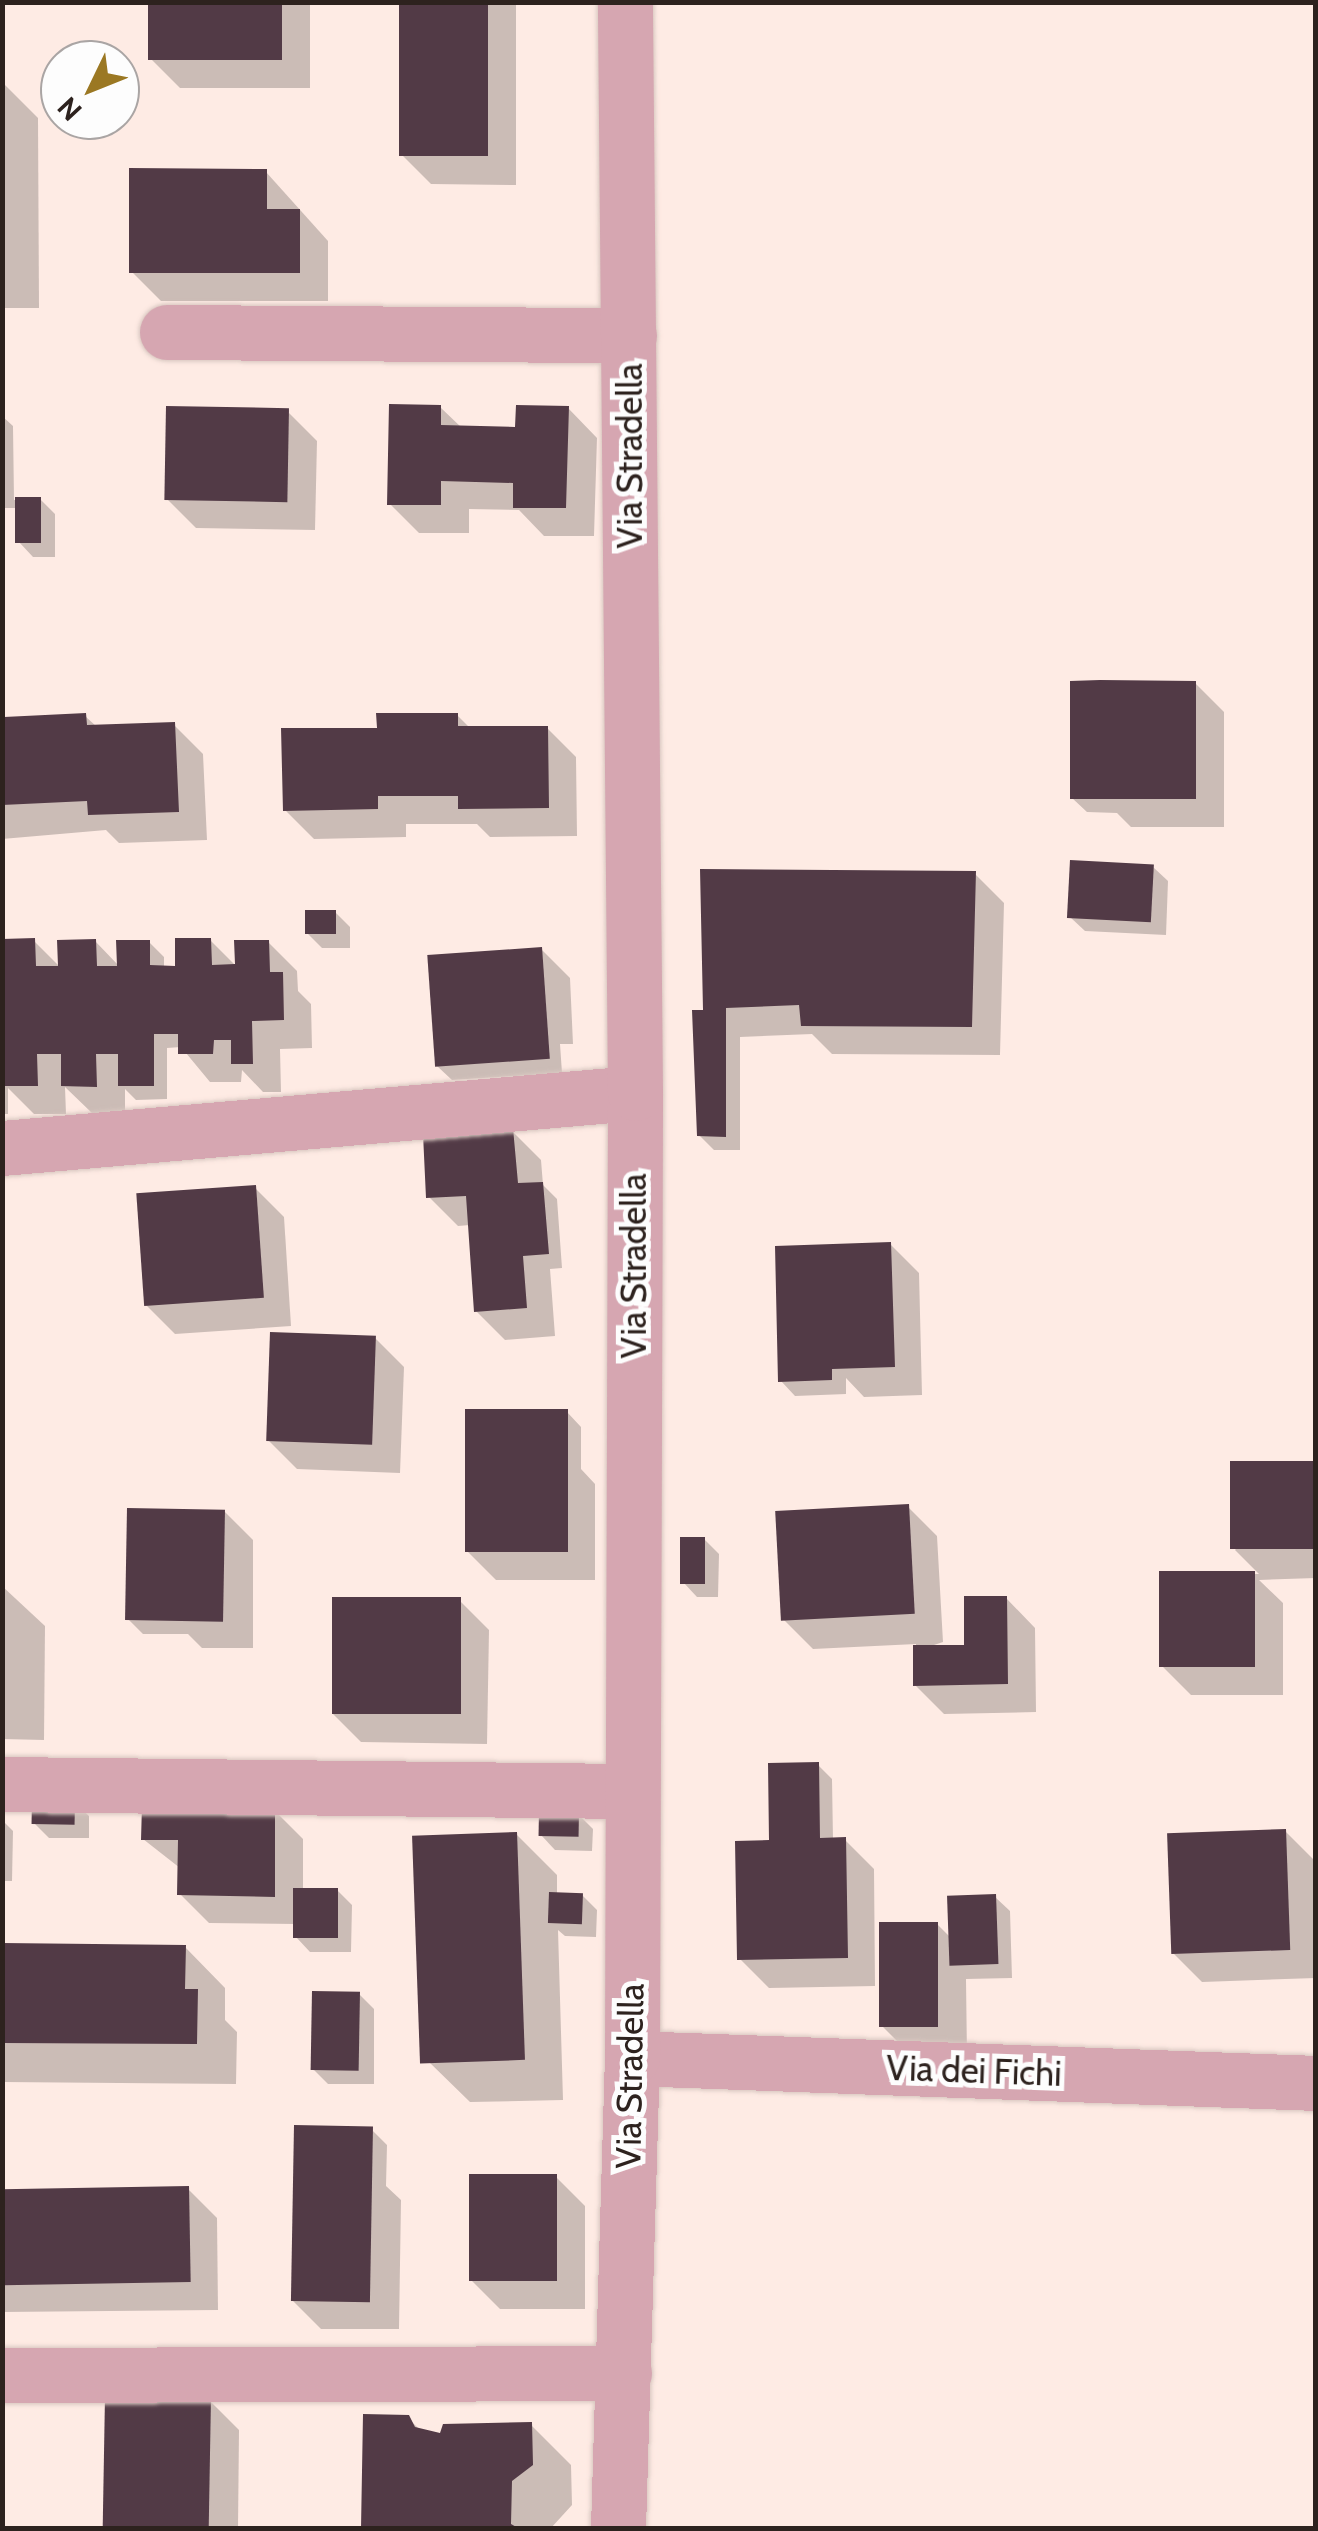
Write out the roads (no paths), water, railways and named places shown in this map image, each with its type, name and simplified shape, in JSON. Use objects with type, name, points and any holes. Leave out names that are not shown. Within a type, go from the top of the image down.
[{"type":"street","name":"Via Stradella","points":[[618,2528],[632,2058],[635,1093],[625,2]]},
{"type":"street","points":[[167,332],[628,336]]},
{"type":"street","points":[[2,1148],[635,1093]]},
{"type":"street","points":[[2,1784],[631,1791]]},
{"type":"street","name":"Via dei Fichi","points":[[632,2058],[1316,2083]]},
{"type":"street","points":[[2,2376],[624,2373]]}]
